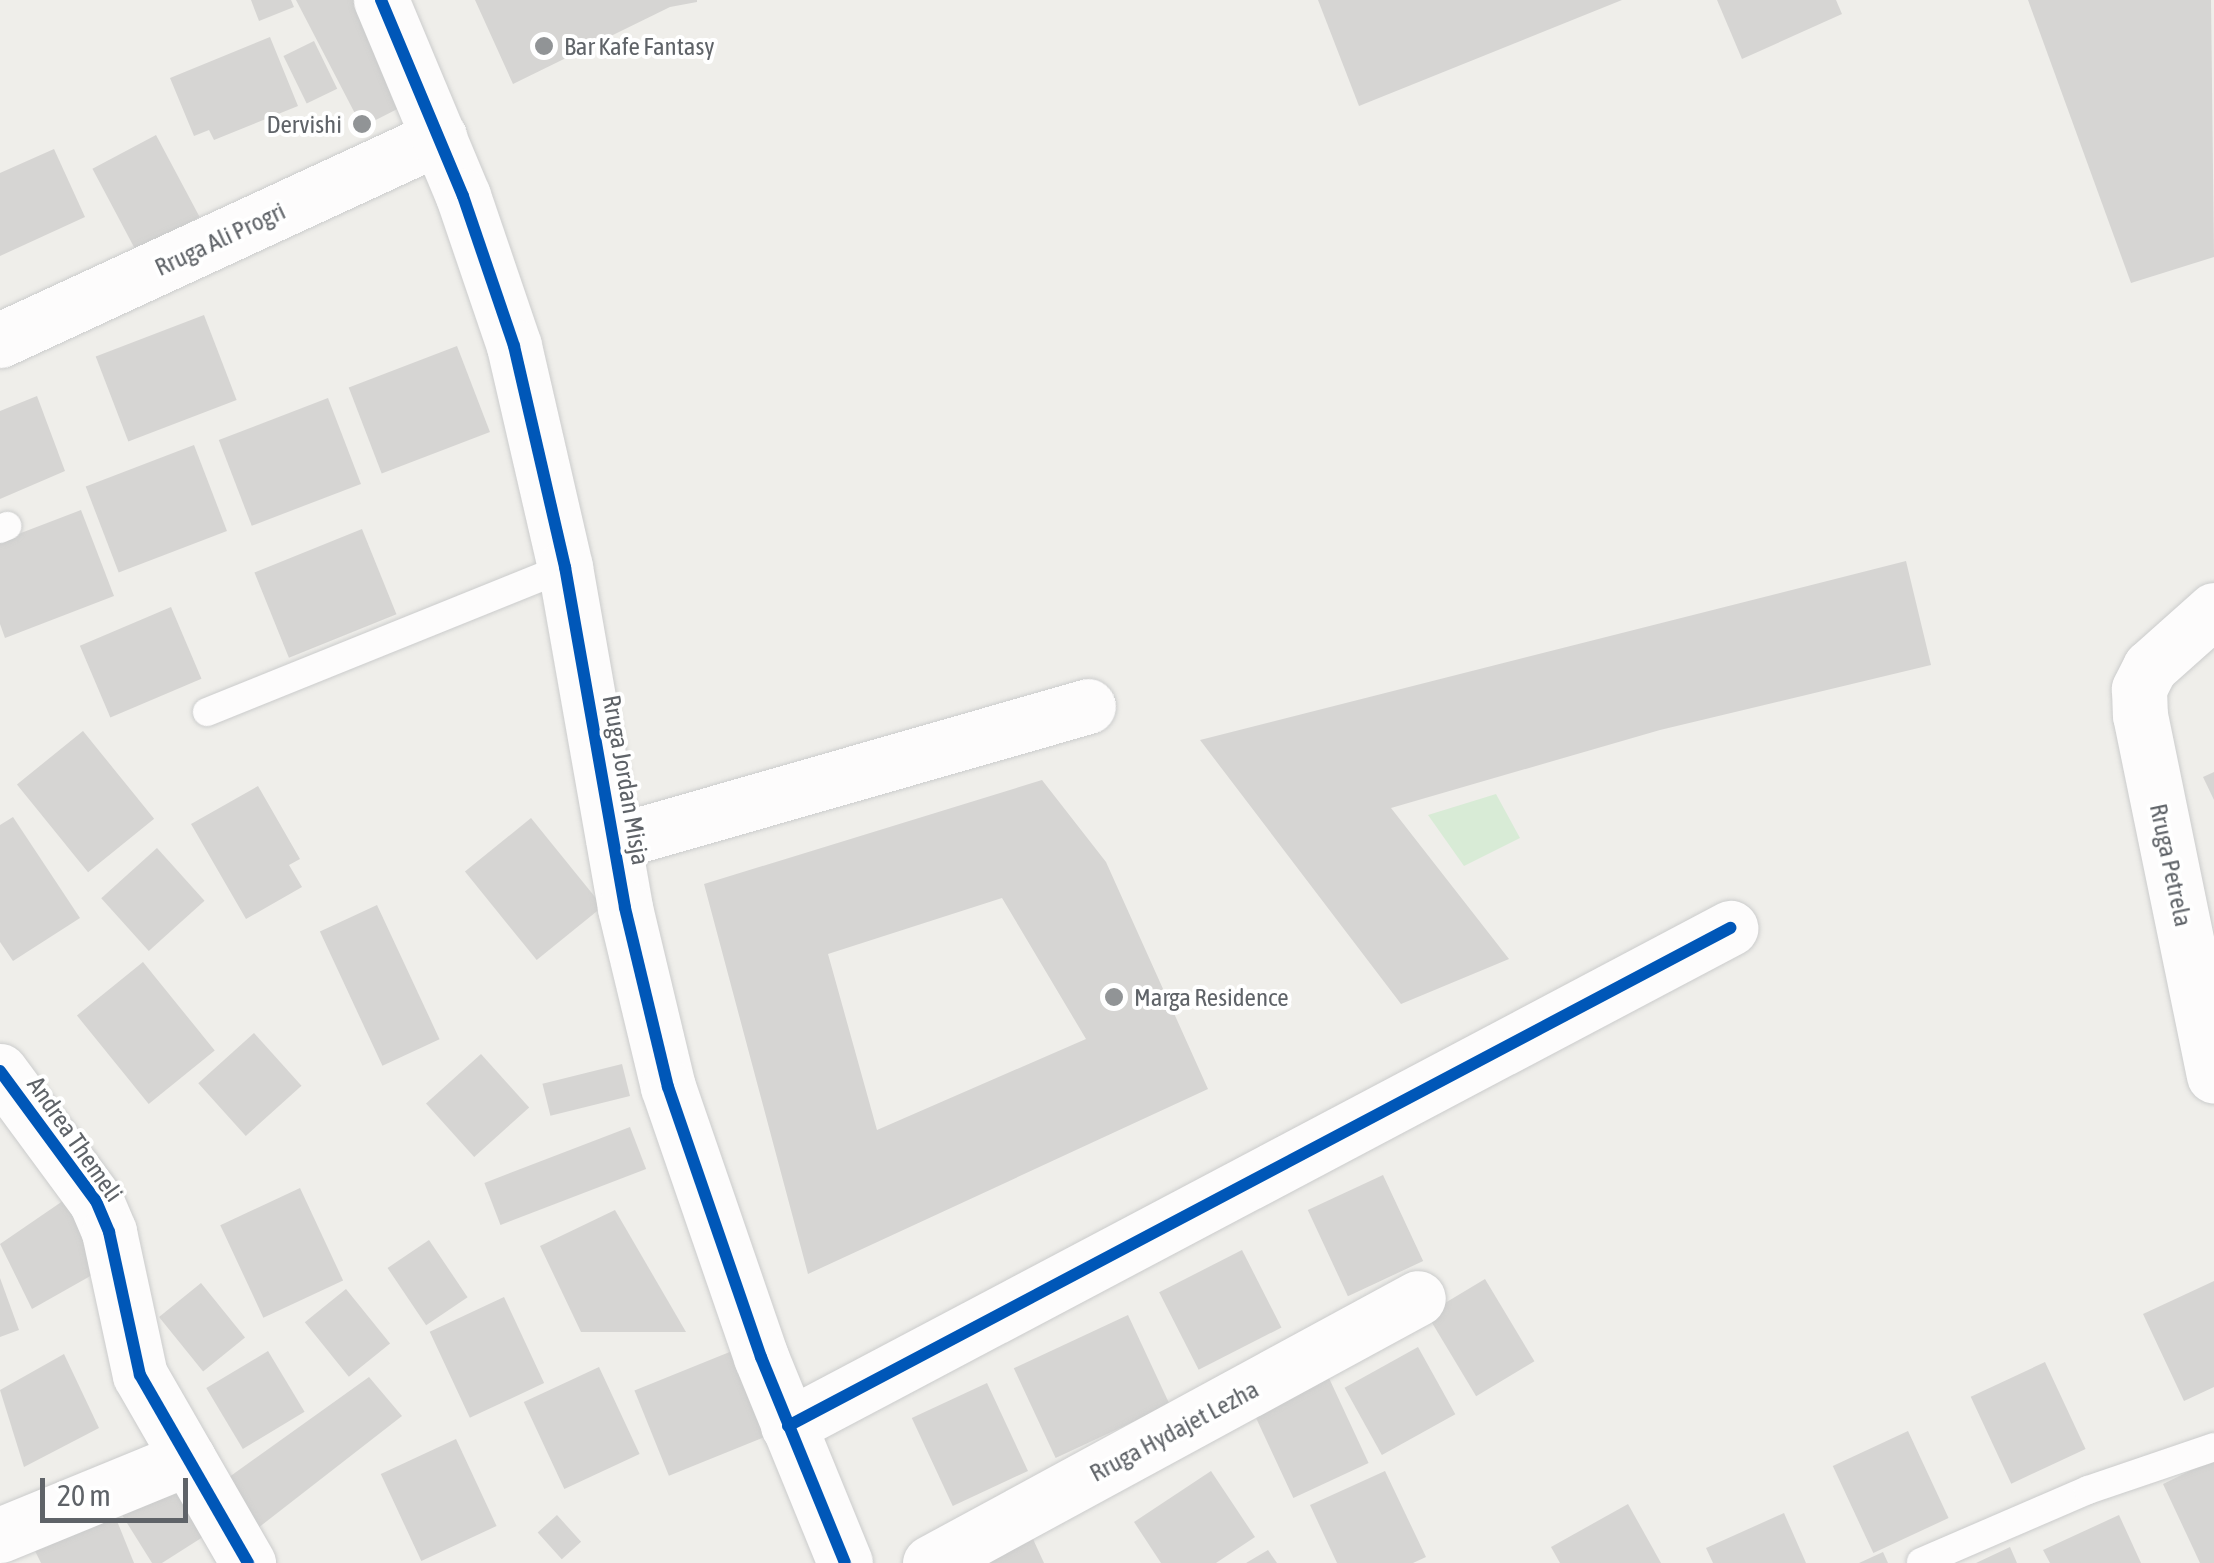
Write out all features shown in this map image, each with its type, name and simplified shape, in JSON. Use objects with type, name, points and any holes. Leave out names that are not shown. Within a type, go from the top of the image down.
[{"type":"street","name":"Rruga Jordan Misja","points":[[381,0],[439,137],[514,346],[565,567],[646,1005],[668,1087],[788,1426],[846,1563]]},
{"type":"street","name":"Rruga Ali Progri","points":[[0,340],[439,137]]},
{"type":"street","name":"Rruga Petrela","points":[[2212,1047],[2140,715],[2139,688],[2150,667],[2214,610]]},
{"type":"street","points":[[614,842],[1088,706]]},
{"type":"street","points":[[788,1426],[1730,928]]},
{"type":"street","name":"Andrea Themeli","points":[[0,1071],[96,1200],[109,1232],[140,1375],[248,1563]]},
{"type":"street","name":"Rruga Hydajet Lezha","points":[[930,1563],[1418,1298]]},
{"type":"street","points":[[0,1536],[188,1458]]},
{"type":"lane","points":[[207,712],[565,567]]},
{"type":"lane","points":[[1921,1562],[2088,1490],[2214,1446]]},
{"type":"green space","points":[[1496,794],[1520,838],[1464,866],[1428,815]]},
{"type":"building","points":[[251,0],[291,0],[294,7],[259,21]]},
{"type":"building","points":[[296,0],[367,0],[417,99],[362,127]]},
{"type":"building","name":"Bar Kafe Fantasy","points":[[475,0],[697,2],[670,7],[513,84]]},
{"type":"building","points":[[1318,0],[1622,0],[1359,106]]},
{"type":"building","points":[[1717,0],[1836,0],[1842,14],[1742,59]]},
{"type":"building","points":[[2028,0],[2211,0],[2214,257],[2131,283]]},
{"type":"building","points":[[270,37],[298,106],[214,140],[209,130],[194,136],[170,78]]},
{"type":"building","points":[[314,41],[337,89],[307,104],[283,56]]},
{"type":"building","points":[[156,135],[200,217],[136,251],[92,169]]},
{"type":"building","points":[[54,149],[85,217],[0,256],[0,173]]},
{"type":"building","points":[[204,315],[237,400],[128,442],[96,357]]},
{"type":"building","points":[[457,346],[490,432],[382,473],[349,388]]},
{"type":"building","points":[[37,396],[65,471],[0,499],[0,411]]},
{"type":"building","points":[[328,398],[361,484],[252,526],[219,440]]},
{"type":"building","points":[[194,445],[227,531],[119,572],[86,487]]},
{"type":"building","points":[[81,510],[114,596],[5,638],[0,624],[0,541]]},
{"type":"building","points":[[362,529],[396,614],[289,658],[254,572]]},
{"type":"building","points":[[1906,561],[1931,665],[1660,730],[1391,808],[1509,959],[1401,1004],[1200,740]]},
{"type":"building","points":[[171,607],[201,679],[110,717],[80,646]]},
{"type":"building","points":[[83,731],[154,819],[88,872],[17,784]]},
{"type":"building","points":[[2214,772],[2214,800],[2203,777]]},
{"type":"building","name":"Marga Residence","points":[[1042,780],[1106,862],[1208,1089],[808,1274],[704,884]],"holes":[[[1002,898],[1086,1039],[877,1130],[828,954]]]},
{"type":"building","points":[[258,786],[300,859],[289,865],[302,887],[246,919],[191,824]]},
{"type":"building","points":[[13,817],[80,918],[13,961],[0,942],[0,825]]},
{"type":"building","points":[[531,818],[603,907],[537,960],[465,871]]},
{"type":"building","points":[[157,848],[205,901],[149,951],[101,898]]},
{"type":"building","points":[[377,905],[440,1039],[382,1066],[320,932]]},
{"type":"building","points":[[143,962],[215,1051],[149,1104],[77,1015]]},
{"type":"building","points":[[254,1033],[302,1086],[246,1136],[198,1083]]},
{"type":"building","points":[[481,1054],[529,1108],[474,1157],[426,1104]]},
{"type":"building","points":[[622,1064],[630,1096],[550,1116],[542,1084]]},
{"type":"building","points":[[630,1127],[646,1169],[500,1225],[484,1183]]},
{"type":"building","points":[[1383,1175],[1423,1261],[1348,1296],[1308,1210]]},
{"type":"building","points":[[300,1188],[343,1280],[263,1318],[220,1225]]},
{"type":"building","points":[[73,1194],[101,1270],[32,1309],[0,1244]]},
{"type":"building","points":[[615,1210],[686,1332],[581,1332],[540,1246]]},
{"type":"building","points":[[429,1240],[468,1297],[426,1325],[388,1268]]},
{"type":"building","points":[[1242,1250],[1281,1328],[1199,1370],[1159,1292]]},
{"type":"building","points":[[0,1278],[19,1330],[0,1337]]},
{"type":"building","points":[[1485,1279],[1534,1361],[1476,1396],[1427,1314]]},
{"type":"building","points":[[2214,1281],[2214,1387],[2184,1401],[2143,1314]]},
{"type":"building","points":[[201,1283],[245,1337],[203,1371],[159,1317]]},
{"type":"building","points":[[346,1289],[390,1343],[349,1377],[305,1322]]},
{"type":"building","points":[[504,1297],[544,1383],[470,1418],[430,1332]]},
{"type":"building","points":[[1128,1315],[1170,1405],[1056,1458],[1014,1368]]},
{"type":"building","points":[[742,1347],[776,1432],[669,1476],[634,1390]]},
{"type":"building","points":[[1418,1347],[1455,1414],[1382,1455],[1345,1388]]},
{"type":"building","points":[[268,1351],[305,1412],[243,1449],[206,1388]]},
{"type":"building","points":[[64,1354],[99,1428],[24,1467],[0,1390]]},
{"type":"building","points":[[2045,1362],[2086,1449],[2011,1484],[1971,1397]]},
{"type":"building","points":[[599,1367],[640,1454],[564,1489],[524,1402]]},
{"type":"building","points":[[1328,1376],[1369,1463],[1293,1498],[1253,1411]]},
{"type":"building","points":[[369,1377],[402,1416],[258,1528],[225,1480]]},
{"type":"building","points":[[987,1383],[1028,1471],[953,1506],[912,1418]]},
{"type":"building","points":[[1908,1431],[1949,1518],[1873,1553],[1833,1466]]},
{"type":"building","points":[[456,1439],[497,1526],[421,1561],[381,1474]]},
{"type":"building","points":[[2214,1459],[2214,1563],[2200,1563],[2163,1484]]},
{"type":"building","points":[[1211,1471],[1255,1537],[1216,1563],[1161,1563],[1134,1522]]},
{"type":"building","points":[[1385,1471],[1426,1557],[1413,1563],[1337,1563],[1310,1505]]},
{"type":"building","points":[[168,1475],[206,1535],[162,1563],[152,1563],[117,1507]]},
{"type":"building","points":[[1628,1504],[1661,1563],[1560,1563],[1551,1547]]},
{"type":"building","points":[[113,1511],[134,1563],[41,1563],[33,1547]]},
{"type":"building","points":[[1784,1513],[1806,1563],[1713,1563],[1706,1548]]},
{"type":"building","points":[[557,1515],[581,1542],[562,1559],[538,1532]]},
{"type":"building","points":[[2119,1515],[2141,1563],[2050,1563],[2043,1550]]},
{"type":"building","points":[[1027,1526],[1044,1563],[948,1563]]},
{"type":"building","points":[[2010,1547],[2017,1563],[1976,1563]]},
{"type":"building","points":[[1268,1550],[1277,1563],[1246,1563]]},
{"type":"building","points":[[1883,1552],[1888,1563],[1859,1563]]},
{"type":"cycle path","points":[[381,0],[463,196],[514,346],[565,567],[625,908],[668,1087],[761,1357],[845,1563]]},
{"type":"cycle path","points":[[788,1426],[1730,928]]},
{"type":"cycle path","points":[[0,1071],[96,1201],[109,1232],[140,1375],[248,1563]]},
{"type":"place","name":"Bar Kafe Fantasy","points":[[544,46]]},
{"type":"place","name":"Dervishi","points":[[362,124]]},
{"type":"place","name":"Marga Residence","points":[[1114,997]]}]
